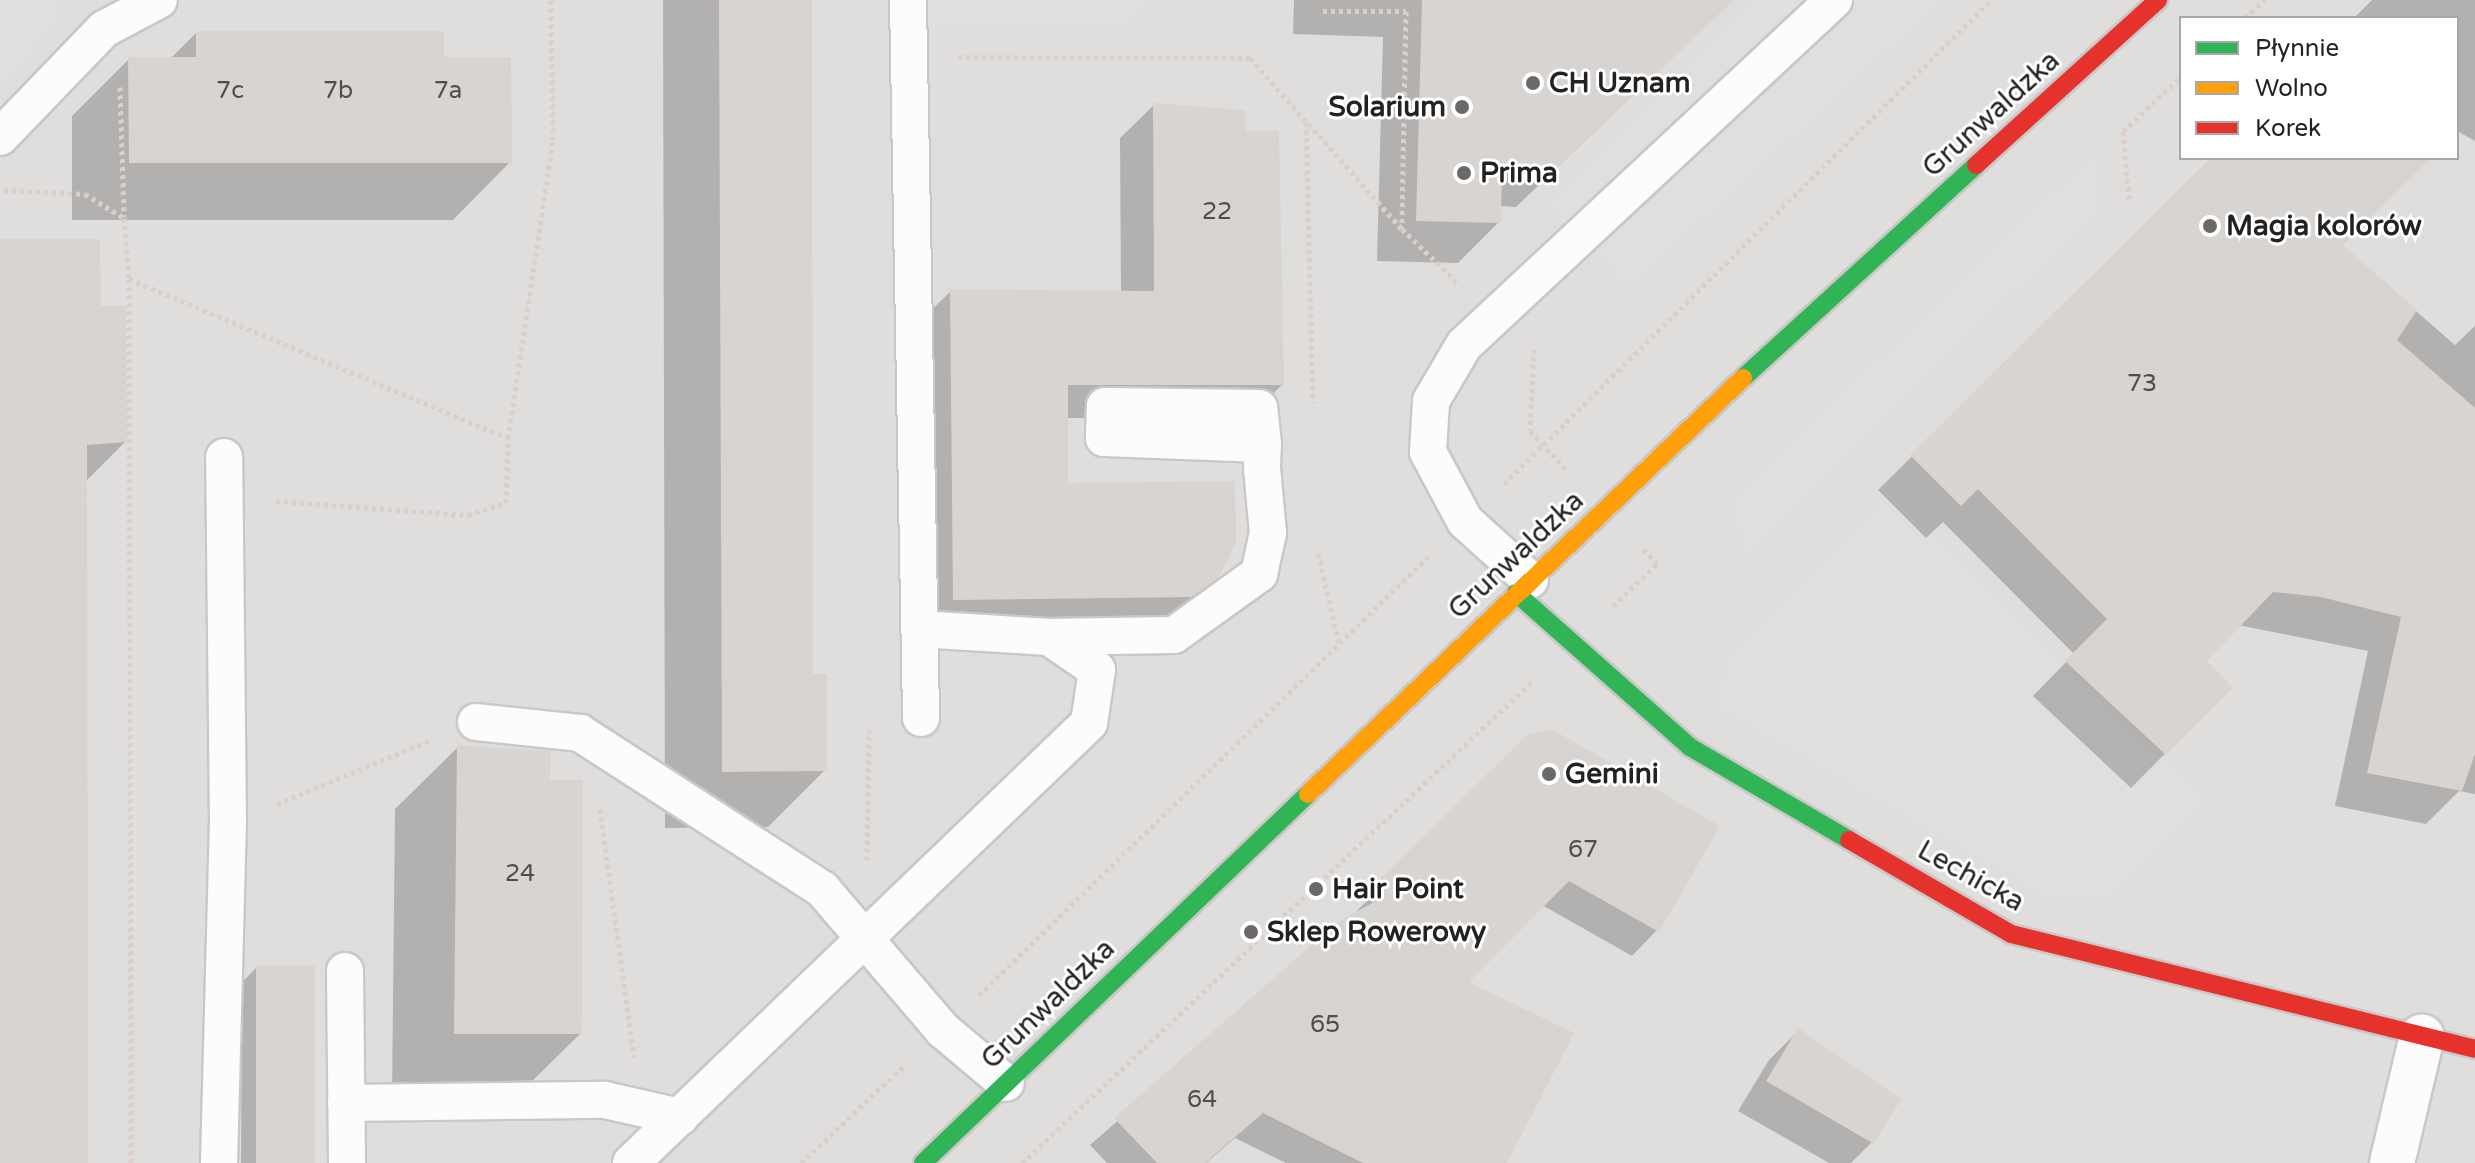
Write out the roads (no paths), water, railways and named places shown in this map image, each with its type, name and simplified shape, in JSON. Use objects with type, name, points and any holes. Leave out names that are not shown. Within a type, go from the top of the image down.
[{"type":"street","name":"Grunwaldzka","points":[[923,1163],[1523,586],[2158,0]]},
{"type":"street","name":"Lechicka","points":[[1523,586],[1572,645],[1690,747],[2011,934],[2475,1049]]},
{"type":"street","points":[[2392,1163],[2422,1036]]},
{"type":"lane","points":[[0,137],[118,18],[159,0]]},
{"type":"lane","points":[[908,0],[921,718]]},
{"type":"lane","points":[[1523,586],[1465,521],[1428,452],[1431,401],[1464,345],[1834,0]]},
{"type":"lane","points":[[919,629],[1049,637],[1174,635],[1259,574],[1268,533],[1263,444]]},
{"type":"lane","points":[[219,1163],[228,824],[224,457]]},
{"type":"lane","points":[[631,1163],[866,941],[1089,723],[1097,670],[1049,637]]},
{"type":"lane","points":[[476,722],[591,741],[822,889],[943,1030],[1006,1083]]},
{"type":"lane","points":[[345,971],[347,1163]]},
{"type":"lane","points":[[346,1103],[605,1100],[680,1117]]},
{"type":"place","name":"CH Uznam","points":[[1533,83]]},
{"type":"place","name":"Solarium","points":[[1462,107]]},
{"type":"place","name":"Prima","points":[[1464,173]]},
{"type":"place","name":"Magia kolorów","points":[[2210,226]]},
{"type":"place","name":"Gemini","points":[[1549,774]]},
{"type":"place","name":"Hair Point","points":[[1316,889]]},
{"type":"place","name":"Sklep Rowerowy","points":[[1251,932]]}]
